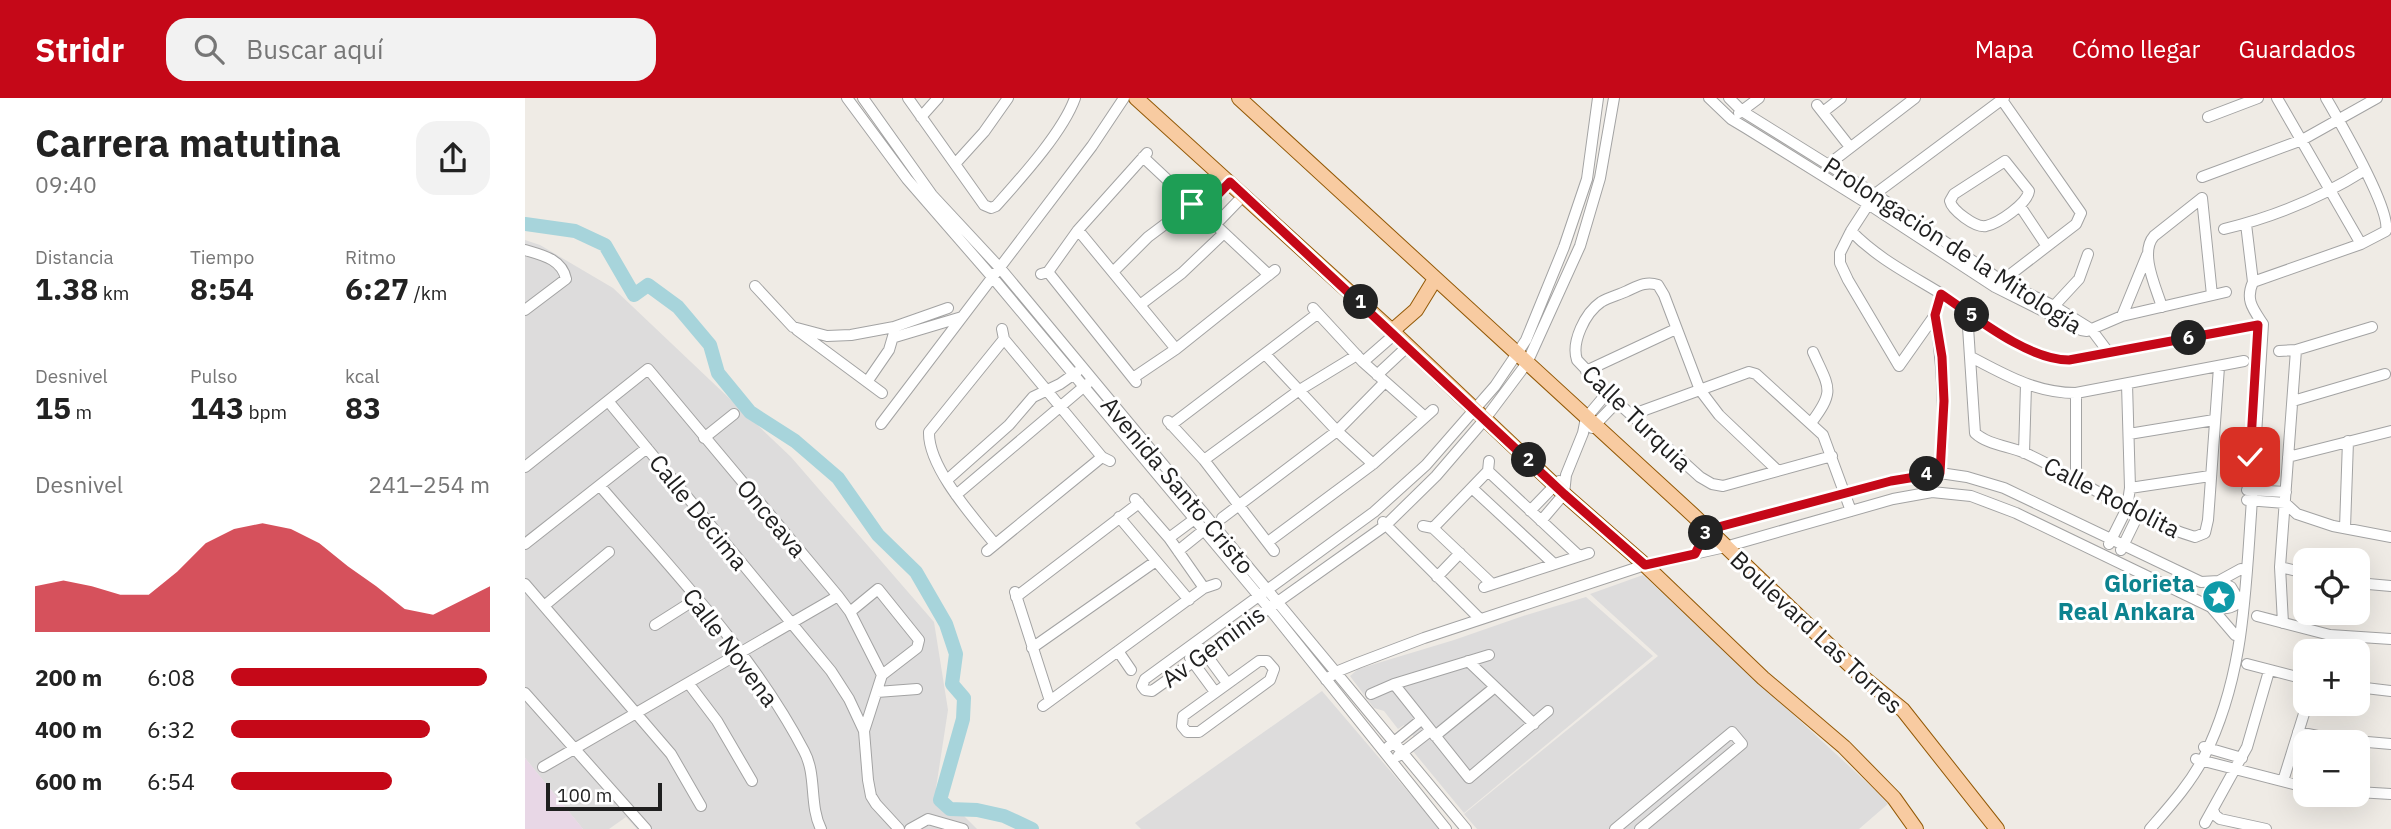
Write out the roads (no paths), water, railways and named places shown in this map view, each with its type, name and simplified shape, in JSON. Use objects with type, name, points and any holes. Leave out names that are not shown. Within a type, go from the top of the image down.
[{"type":"main road","points":[[1136,98],[1393,332],[1559,489],[1645,565],[1763,678],[1844,747],[1894,798],[1916,829]]},
{"type":"main road","name":"Boulevard Las Torres","points":[[1239,98],[1521,358],[1588,426],[1707,530],[1859,674],[1903,710],[1997,829]]},
{"type":"main road","points":[[1393,332],[1416,310],[1435,279]]},
{"type":"street","points":[[847,98],[907,179],[996,273]]},
{"type":"street","points":[[863,98],[932,195],[996,273]]},
{"type":"street","points":[[908,98],[984,205],[991,208],[996,206],[1055,132],[1075,98]]},
{"type":"street","points":[[921,117],[938,98]]},
{"type":"street","points":[[955,164],[984,132],[1008,98]]},
{"type":"street","points":[[881,424],[1093,146],[1124,98]]},
{"type":"street","points":[[1521,358],[1587,180],[1598,98]]},
{"type":"street","points":[[1521,358],[1580,246],[1600,178],[1614,98]]},
{"type":"street","name":"Prolongación de la Mitología","points":[[1709,98],[1731,119],[1871,199],[1998,284],[2070,326],[2087,331],[2091,329]]},
{"type":"street","name":"Prolongación de la Mitología","points":[[1729,98],[1742,111],[1829,164],[1871,199]]},
{"type":"street","points":[[1731,119],[1759,98]]},
{"type":"street","points":[[1841,98],[1820,109],[1850,147]]},
{"type":"street","points":[[1829,164],[1915,98]]},
{"type":"street","points":[[2208,117],[2258,98]]},
{"type":"street","points":[[2277,98],[2361,244]]},
{"type":"street","points":[[2253,282],[2361,244],[2386,231],[2389,218],[2326,98]]},
{"type":"street","points":[[2201,177],[2302,140],[2377,98]]},
{"type":"street","points":[[1941,294],[1935,315],[1899,366],[1842,270],[1840,253],[1871,199],[2003,99],[2081,213],[2079,220],[1998,284]]},
{"type":"street","points":[[1145,155],[1197,208],[1272,272],[1134,380],[1045,273],[1078,230],[1145,155]]},
{"type":"street","points":[[2005,161],[2029,191],[2028,197],[2020,206],[1996,221],[1981,226],[1951,206],[1950,201],[1954,194],[2005,161]]},
{"type":"street","points":[[2224,229],[2246,224],[2331,192],[2365,170]]},
{"type":"street","points":[[1113,272],[1148,237],[1197,208],[1230,182]]},
{"type":"street","points":[[1215,225],[1244,195]]},
{"type":"street","points":[[2122,316],[2147,255],[2148,244],[2154,236],[2202,198],[2212,295]]},
{"type":"street","points":[[2020,206],[2046,245]]},
{"type":"street","points":[[2205,747],[2225,685],[2235,635],[2249,495],[2259,322],[2250,305],[2253,282],[2246,224]]},
{"type":"street","points":[[1078,230],[1176,349]]},
{"type":"street","points":[[1851,231],[1878,256],[1967,312],[2036,352],[2058,360],[2109,353],[2259,322]]},
{"type":"street","points":[[1140,305],[1182,273],[1224,233]]},
{"type":"street","points":[[525,250],[554,260],[566,276],[564,282],[525,310]]},
{"type":"street","points":[[2053,306],[2079,279],[2088,254]]},
{"type":"street","points":[[2147,255],[2162,307]]},
{"type":"street","name":"Avenida Santo Cristo","points":[[996,273],[1261,592],[1326,680],[1446,829]]},
{"type":"street","name":"Calle Turquia","points":[[1644,283],[1651,283],[1662,289],[1700,390],[1719,415],[1777,470],[1723,485],[1712,484],[1700,477],[1607,393],[1585,371],[1574,352],[1589,315],[1600,302],[1644,283]]},
{"type":"street","name":"Prolongación de la Mitología","points":[[1998,284],[2053,306],[2091,329]]},
{"type":"street","points":[[755,286],[793,327],[882,393]]},
{"type":"street","points":[[2109,353],[2091,329],[2122,316],[2227,292]]},
{"type":"street","points":[[867,382],[889,349],[894,332],[948,308]]},
{"type":"street","points":[[1315,311],[1381,378],[1429,413],[1373,464],[1271,547],[1204,460],[1169,423],[1265,354],[1315,311]]},
{"type":"street","name":"Calle Rodolita","points":[[1967,312],[1975,433],[1984,439],[2024,453],[2127,508],[2187,535],[2201,537],[2209,520],[2219,367]]},
{"type":"street","points":[[1935,315],[1942,357],[1944,401],[1940,473]]},
{"type":"street","points":[[793,327],[828,336],[851,335],[894,332],[962,317]]},
{"type":"street","points":[[2279,351],[2296,350],[2372,327]]},
{"type":"street","points":[[1585,371],[1677,329]]},
{"type":"street","points":[[1204,460],[1298,391],[1360,359],[1393,332]]},
{"type":"street","points":[[1003,334],[1048,391],[1106,459],[991,547],[947,480],[930,446],[929,432],[1003,334]]},
{"type":"street","points":[[1222,518],[1337,431],[1408,346]]},
{"type":"street","points":[[2283,624],[2280,567],[2296,350]]},
{"type":"street","points":[[1811,424],[1828,395],[1825,380],[1813,352]]},
{"type":"street","points":[[1265,354],[1337,431],[1373,464]]},
{"type":"street","points":[[1971,357],[2027,385],[2050,392],[2075,393],[2244,361]]},
{"type":"street","name":"Av Geminis","points":[[1481,414],[1374,512],[1145,679],[1143,688],[1152,691],[1385,525],[1436,476],[1481,414],[1521,358]]},
{"type":"street","name":"Onceava","points":[[608,401],[648,369],[851,612],[882,675]]},
{"type":"street","points":[[947,480],[1009,425],[1033,397],[1048,391],[1078,371]]},
{"type":"street","points":[[1631,415],[1749,372],[1756,374],[1823,435],[1851,511]]},
{"type":"street","points":[[2293,401],[2385,374]]},
{"type":"street","points":[[956,495],[1061,408],[1087,383]]},
{"type":"street","points":[[2103,556],[2127,508],[2130,488],[2127,384]]},
{"type":"street","points":[[2024,453],[2027,385]]},
{"type":"street","points":[[1541,521],[1607,393]]},
{"type":"street","points":[[2075,393],[2076,480]]},
{"type":"street","points":[[525,467],[608,401]]},
{"type":"street","name":"Calle Décima","points":[[608,401],[789,624],[831,671],[849,699],[864,731]]},
{"type":"street","points":[[1588,426],[1617,402]]},
{"type":"street","points":[[705,439],[734,414]]},
{"type":"street","points":[[2129,434],[2214,420]]},
{"type":"street","points":[[2288,457],[2391,430]]},
{"type":"street","points":[[2345,528],[2348,441]]},
{"type":"street","points":[[525,544],[647,448]]},
{"type":"street","points":[[1777,470],[1832,456]]},
{"type":"street","points":[[1489,466],[1530,511],[1584,554],[1488,586],[1460,553],[1428,527],[1472,488],[1489,466]]},
{"type":"street","points":[[1695,554],[1707,530],[1845,492],[1940,473],[1985,481],[2190,579],[2208,583],[2219,581],[2241,569]]},
{"type":"street","points":[[2130,488],[2210,476]]},
{"type":"street","name":"Calle Novena","points":[[600,486],[740,653],[778,707],[806,755],[821,829]]},
{"type":"street","points":[[1472,488],[1554,564]]},
{"type":"street","points":[[1530,511],[1559,489]]},
{"type":"street","points":[[1326,680],[1336,672],[1480,619],[1645,565],[1725,547],[1893,499],[1932,492],[1971,496],[2017,513],[2211,607],[2226,609],[2240,600]]},
{"type":"street","points":[[2249,495],[2285,498],[2297,514],[2345,528],[2391,537]]},
{"type":"street","points":[[2150,829],[2185,789],[2205,747],[2237,665],[2241,569],[2249,495]]},
{"type":"street","points":[[2017,513],[2020,496]]},
{"type":"street","points":[[1205,588],[1169,538],[1137,501],[1016,594],[1046,703],[1205,588],[1216,584]]},
{"type":"street","points":[[1374,512],[1480,619]]},
{"type":"street","points":[[2116,562],[2139,513]]},
{"type":"street","points":[[1169,538],[1198,516]]},
{"type":"street","points":[[1119,517],[1189,600]]},
{"type":"street","points":[[1178,551],[1207,528]]},
{"type":"street","points":[[544,606],[609,552]]},
{"type":"street","points":[[1437,577],[1460,553]]},
{"type":"street","points":[[1032,648],[1156,561]]},
{"type":"street","points":[[2280,567],[2293,570]]},
{"type":"street","points":[[2183,594],[2190,579]]},
{"type":"street","points":[[2219,581],[2227,583],[2240,600]]},
{"type":"street","points":[[525,584],[676,760],[701,806]]},
{"type":"street","points":[[2370,584],[2391,586]]},
{"type":"street","points":[[851,612],[878,589],[919,640],[917,648],[882,675],[864,731],[871,796],[899,829]]},
{"type":"street","points":[[543,767],[838,596]]},
{"type":"street","points":[[655,625],[696,599]]},
{"type":"street","name":"Avenida Santo Cristo","points":[[1271,605],[1336,672],[1466,829]]},
{"type":"street","points":[[2211,607],[2235,635]]},
{"type":"street","points":[[2257,616],[2330,635],[2391,639]]},
{"type":"street","points":[[1196,641],[1227,683]]},
{"type":"street","points":[[1184,650],[1215,692]]},
{"type":"street","points":[[1118,651],[1131,670]]},
{"type":"street","points":[[1371,694],[1394,684],[1489,655]]},
{"type":"street","points":[[1259,661],[1267,661],[1274,669],[1270,680],[1209,725],[1195,734],[1187,732],[1182,726],[1182,716],[1215,692],[1259,661]]},
{"type":"street","points":[[1468,661],[1534,724]]},
{"type":"street","points":[[2247,664],[2293,676]]},
{"type":"street","points":[[2205,823],[2242,758],[2269,671]]},
{"type":"street","points":[[689,684],[717,721],[752,781]]},
{"type":"street","points":[[1394,684],[1469,778],[1548,711]]},
{"type":"street","points":[[1391,762],[1495,687]]},
{"type":"street","points":[[877,692],[917,689]]},
{"type":"street","points":[[2370,689],[2391,691]]},
{"type":"street","points":[[525,693],[646,829]]},
{"type":"street","points":[[1382,751],[1421,720]]},
{"type":"street","points":[[1615,829],[1732,732],[1742,744],[1640,829]]},
{"type":"street","points":[[2370,742],[2391,744]]},
{"type":"street","points":[[2205,747],[2242,758]]},
{"type":"street","points":[[2283,781],[2293,748]]},
{"type":"street","points":[[2199,760],[2293,783]]},
{"type":"street","points":[[2142,829],[2199,760]]},
{"type":"street","points":[[2370,793],[2391,794]]},
{"type":"street","points":[[2213,809],[2220,819],[2266,829]]},
{"type":"street","points":[[910,829],[928,819],[963,829]]},
{"type":"waterway","points":[[525,224],[575,231],[605,245],[634,295],[648,285],[678,307],[710,345],[718,373],[750,412],[795,441],[838,478],[878,535],[916,572],[946,624],[956,654],[952,684],[964,698],[963,719],[940,800],[950,809],[977,810],[1004,816],[1032,829]]},
{"type":"place","name":"Glorieta Real Ankara","points":[[2219,597]]}]
